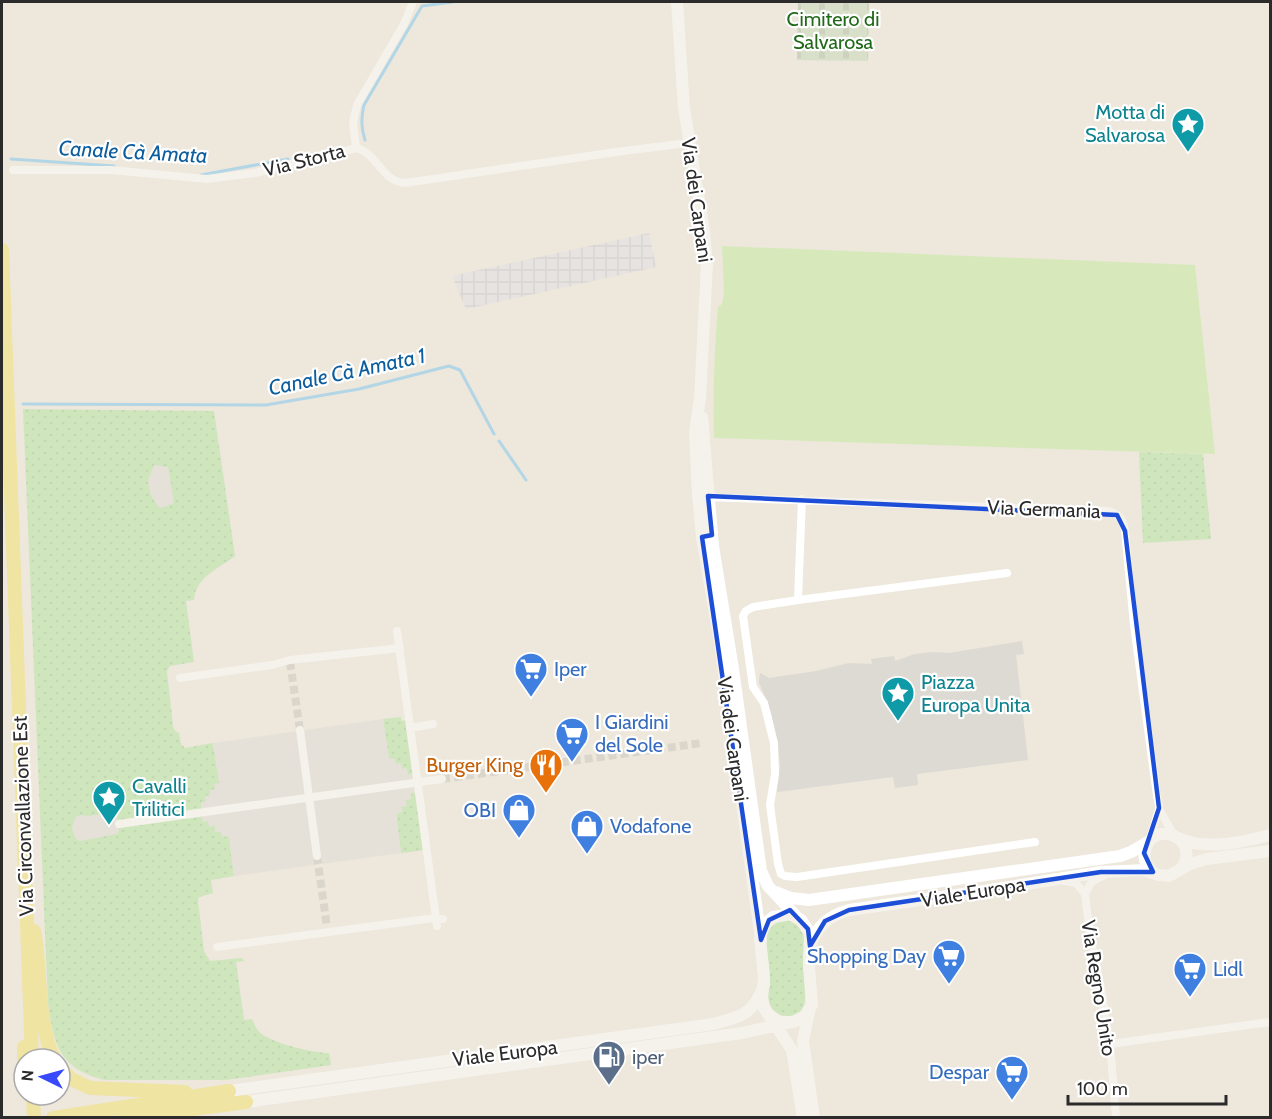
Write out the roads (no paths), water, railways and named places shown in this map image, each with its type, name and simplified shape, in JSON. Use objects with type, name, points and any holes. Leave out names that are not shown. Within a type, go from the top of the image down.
[{"type":"main road","name":"Via Circonvallazione Est","points":[[2,250],[31,1047]]},
{"type":"main road","points":[[25,883],[37,949],[39,992],[51,1047]]},
{"type":"main road","points":[[24,1047],[29,997]]},
{"type":"main road","points":[[72,1078],[96,1089],[229,1091]]},
{"type":"main road","points":[[53,1118],[229,1091]]},
{"type":"main road","points":[[125,1118],[246,1102]]},
{"type":"main road","points":[[189,1118],[246,1102]]},
{"type":"street","points":[[356,148],[353,122],[357,105],[404,24],[413,2]]},
{"type":"street","name":"Via dei Carpani","points":[[677,2],[683,103],[707,258],[700,398],[695,447],[723,602],[760,866],[763,878],[789,913],[808,929],[810,946]]},
{"type":"street","name":"Via Storta","points":[[13,170],[111,170],[207,179],[255,173],[356,148],[363,150],[391,180],[405,183],[688,143]]},
{"type":"street","name":"Via dei Carpani","points":[[700,398],[705,501],[702,537],[721,654],[760,940],[764,985],[763,1004],[777,1021]]},
{"type":"street","points":[[798,600],[802,499]]},
{"type":"street","name":"Via Germania","points":[[705,501],[802,499],[1107,512],[1117,515],[1125,531],[1134,625],[1159,808],[1175,836]]},
{"type":"street","name":"Via dei Carpani","points":[[702,537],[708,538],[715,590],[723,602]]},
{"type":"street","points":[[1007,573],[753,607],[743,616],[753,687],[764,703],[774,743],[775,774],[770,806],[781,874],[793,877],[1035,842]]},
{"type":"street","points":[[218,947],[327,929],[439,921],[397,631]]},
{"type":"street","points":[[180,678],[272,665],[289,659],[400,648]]},
{"type":"street","points":[[410,728],[433,724]]},
{"type":"street","points":[[300,730],[317,856]]},
{"type":"street","points":[[119,824],[442,780]]},
{"type":"street","name":"Via Germania","points":[[1149,842],[1159,808]]},
{"type":"street","name":"Viale Europa","points":[[771,889],[791,898],[808,900],[1120,856],[1161,834],[1175,836],[1189,843],[1205,845],[1270,835]]},
{"type":"street","points":[[1175,836],[1183,843],[1186,852],[1181,869]]},
{"type":"street","points":[[1149,842],[1144,857],[1146,865],[1153,872]]},
{"type":"street","name":"Viale Europa","points":[[810,946],[819,928],[827,919],[837,914],[863,908],[986,891],[1090,873],[1144,870],[1166,876],[1207,859],[1270,851]]},
{"type":"street","name":"Via Regno Unito","points":[[1085,894],[1088,886],[1094,880],[1130,870]]},
{"type":"street","name":"Via Regno Unito","points":[[986,891],[1070,881],[1079,885],[1085,894],[1110,1044],[1116,1118]]},
{"type":"street","name":"Viale Europa","points":[[760,940],[766,923],[773,917],[789,913],[808,900]]},
{"type":"street","points":[[327,929],[329,942]]},
{"type":"street","points":[[810,946],[809,965],[813,999],[803,1041],[814,1118]]},
{"type":"street","name":"Viale Europa","points":[[229,1091],[706,1025],[738,1017],[748,1011],[758,1002],[764,985]]},
{"type":"street","name":"Viale Europa","points":[[246,1102],[742,1033],[777,1021],[801,1019],[809,1011]]},
{"type":"street","points":[[777,1021],[789,1043],[796,1066],[803,1118]]},
{"type":"street","points":[[1110,1044],[1270,1022]]},
{"type":"street","points":[[742,1033],[774,1032],[789,1043]]},
{"type":"waterway","name":"Canale Cà Amata","points":[[365,140],[362,122],[364,105],[422,6],[453,2]]},
{"type":"waterway","name":"Canale Cà Amata","points":[[11,159],[114,166]]},
{"type":"waterway","name":"Canale Cà Amata","points":[[201,175],[288,159]]},
{"type":"waterway","name":"Canale Cà Amata 1","points":[[23,404],[266,405],[359,389],[449,366],[460,370],[494,434]]},
{"type":"waterway","name":"Canale Cà Amata 1","points":[[499,441],[526,480]]},
{"type":"tunnel","points":[[290,662],[300,730]]},
{"type":"tunnel","points":[[442,779],[702,743]]},
{"type":"tunnel","points":[[317,856],[327,927]]},
{"type":"place","name":"Motta di Salvarosa","points":[[1188,153]]},
{"type":"place","name":"Iper","points":[[531,698]]},
{"type":"place","name":"Piazza Europa Unita","points":[[898,722]]},
{"type":"place","name":"I Giardini del Sole","points":[[572,763]]},
{"type":"place","name":"Burger King","points":[[546,794]]},
{"type":"place","name":"Cavalli Trilitici","points":[[109,826]]},
{"type":"place","name":"OBI","points":[[519,839]]},
{"type":"place","name":"Vodafone","points":[[587,855]]},
{"type":"place","name":"Shopping Day","points":[[949,985]]},
{"type":"place","name":"Lidl","points":[[1190,998]]},
{"type":"place","name":"iper","points":[[609,1086]]},
{"type":"place","name":"Despar","points":[[1012,1101]]},
{"type":"park label","name":"Cimitero di Salvarosa","points":[[833,30]]}]
